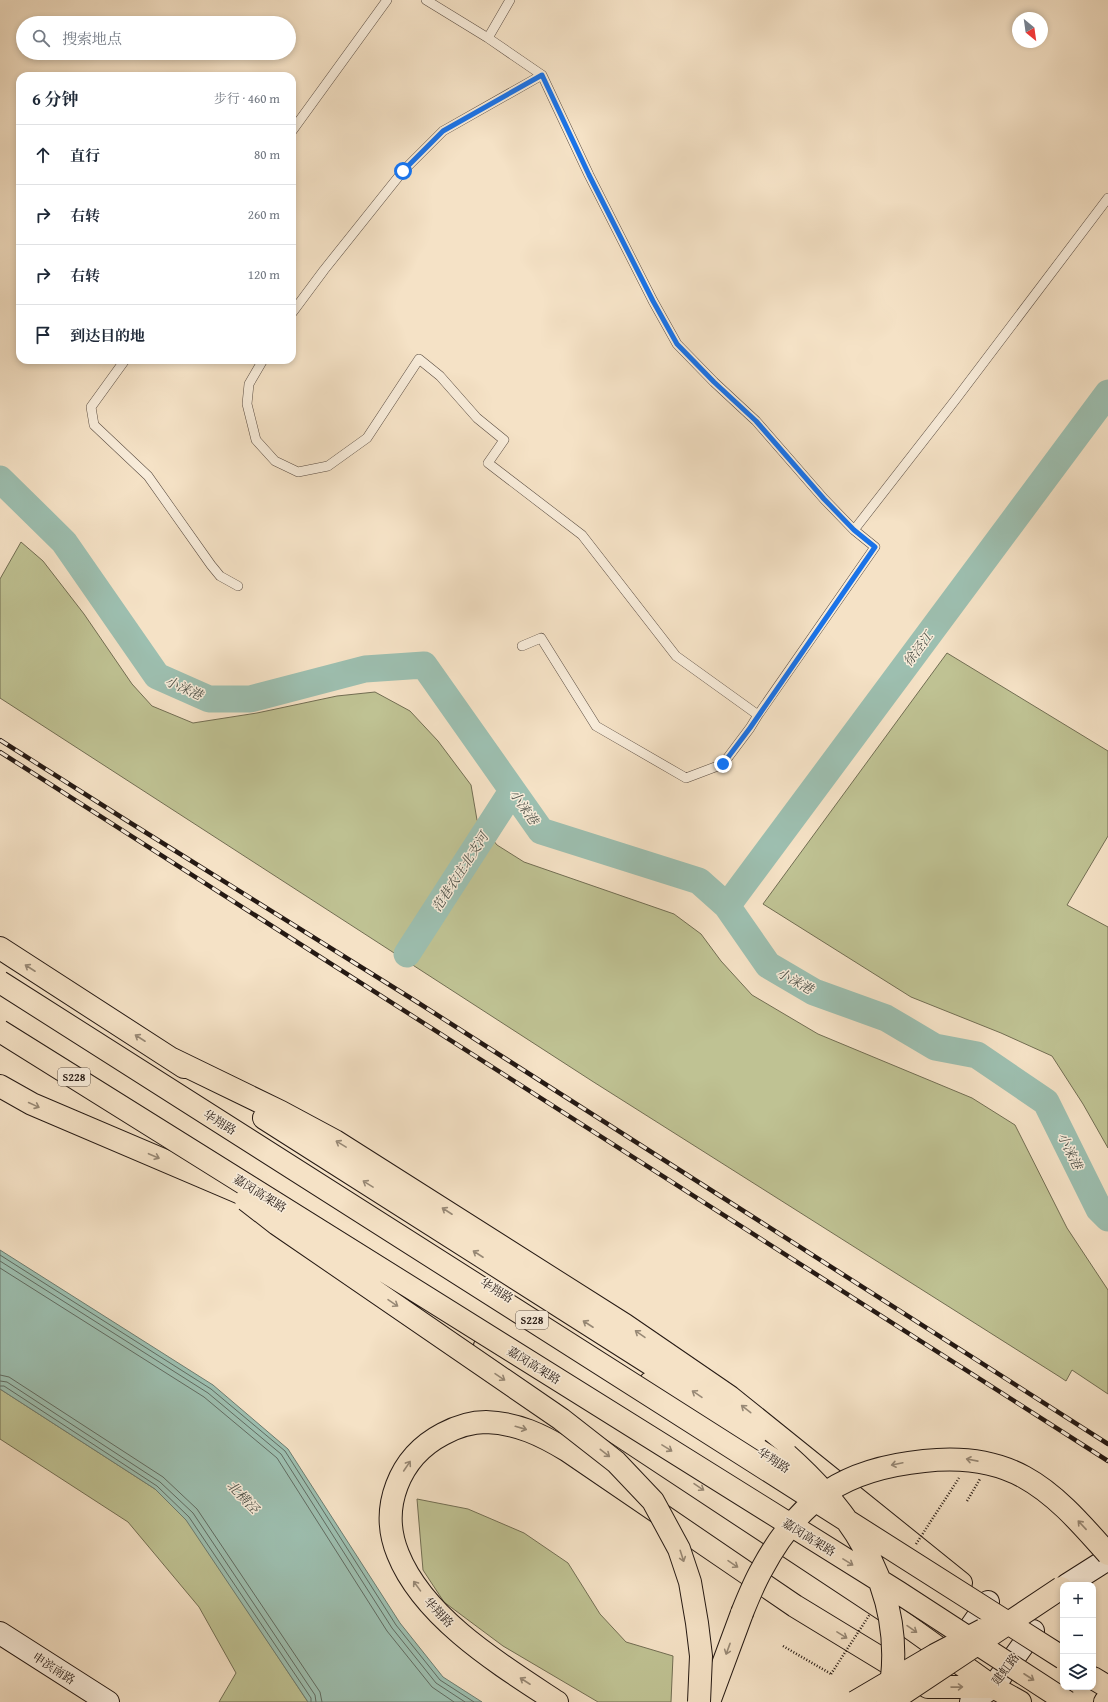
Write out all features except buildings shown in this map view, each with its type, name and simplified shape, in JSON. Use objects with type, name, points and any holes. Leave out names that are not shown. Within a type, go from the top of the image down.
[{"type":"main road","points":[[0,948],[687,1387],[787,1455],[808,1474],[838,1508],[859,1537],[872,1564],[884,1594],[891,1625],[894,1652],[893,1681],[889,1702]]},
{"type":"main road","name":"S228","points":[[0,982],[1060,1656]]},
{"type":"main road","name":"华翔路","points":[[0,986],[134,1070],[743,1440],[988,1602],[1060,1647]]},
{"type":"main road","points":[[0,1031],[641,1448],[898,1619],[993,1687],[1020,1702]]},
{"type":"main road","name":"嘉闵高架路","points":[[0,1031],[891,1588],[1067,1702]]},
{"type":"main road","points":[[172,1059],[282,1112],[335,1141],[625,1325],[730,1397],[961,1583]]},
{"type":"main road","points":[[0,1086],[32,1104],[268,1205]]},
{"type":"main road","points":[[147,1123],[277,1224],[561,1419],[616,1462],[627,1473],[653,1501],[679,1549],[690,1582],[701,1656],[698,1702]]},
{"type":"main road","name":"华翔路","points":[[557,1702],[491,1658],[440,1614],[422,1594],[408,1574],[398,1555],[392,1538],[390,1515],[394,1493],[403,1472],[416,1452],[432,1440],[450,1430],[468,1424],[485,1422],[511,1425],[532,1431],[550,1440],[795,1606],[928,1687]]},
{"type":"main road","points":[[709,1702],[742,1613],[762,1569],[777,1544],[796,1518],[818,1497],[840,1483],[868,1471],[901,1463],[936,1459],[965,1459],[996,1465],[1024,1477],[1052,1497],[1080,1522],[1108,1554]]},
{"type":"main road","points":[[1072,1582],[1108,1559]]},
{"type":"main road","points":[[855,1702],[935,1655],[1060,1589]]},
{"type":"main road","points":[[889,1702],[1060,1590]]},
{"type":"main road","points":[[908,1702],[928,1687],[988,1602]]},
{"type":"main road","name":"建虹路","points":[[971,1702],[993,1687],[1033,1631]]},
{"type":"main road","name":"申滨南路","points":[[0,1633],[108,1702]]},
{"type":"main road","points":[[1096,1669],[1108,1676]]},
{"type":"main road","points":[[1096,1680],[1108,1687]]},
{"type":"main road","points":[[928,1687],[993,1687]]},
{"type":"main road","points":[[1105,1702],[1108,1698]]},
{"type":"lane","points":[[296,125],[387,0]]},
{"type":"lane","points":[[426,0],[488,38],[542,75],[589,175],[653,301],[677,344],[714,382],[756,421],[824,499],[854,530],[875,547],[750,728],[723,764],[686,778],[596,726],[541,638],[522,646]]},
{"type":"lane","points":[[488,38],[510,0]]},
{"type":"lane","points":[[296,308],[403,171],[443,131],[542,75]]},
{"type":"lane","points":[[854,530],[956,400],[1108,198]]},
{"type":"lane","points":[[261,364],[249,384],[247,404],[256,440],[275,461],[298,472],[328,466],[367,438],[419,359],[440,376],[477,418],[504,440],[488,463],[582,535],[676,656],[758,715]]},
{"type":"lane","points":[[122,364],[91,407],[94,426],[148,476],[220,576],[238,586]]},
{"type":"path","points":[[913,1548],[961,1475]]},
{"type":"path","points":[[783,1646],[831,1674],[874,1607]]},
{"type":"green space","points":[[21,542],[43,561],[84,614],[132,684],[152,706],[193,723],[257,713],[337,696],[375,692],[410,711],[438,741],[471,785],[477,820],[497,845],[524,862],[674,914],[701,934],[721,961],[752,995],[818,1034],[972,1098],[1015,1125],[1067,1228],[1108,1290],[1108,1394],[1072,1370],[1066,1381],[592,1081],[0,698],[0,579]]},
{"type":"green space","points":[[947,653],[1108,751],[1108,836],[1067,905],[1108,927],[1108,1148],[1083,1104],[1052,1056],[1001,1033],[911,997],[763,904]]},
{"type":"green space","points":[[0,1389],[155,1489],[187,1520],[308,1702],[219,1702],[236,1673],[199,1607],[128,1522],[0,1439]]},
{"type":"green space","points":[[417,1499],[468,1509],[524,1533],[568,1563],[600,1614],[626,1642],[673,1656],[671,1702],[598,1702],[503,1646],[444,1602],[423,1570]]},
{"type":"water","name":"北横泾","points":[[0,1250],[213,1385],[288,1449],[400,1623],[443,1677],[482,1702],[308,1702],[186,1520],[155,1489],[0,1389]]},
{"type":"waterway","name":"徐泾江","points":[[727,906],[1108,393]]},
{"type":"waterway","name":"小涞港","points":[[0,479],[64,542],[157,676],[209,699],[250,699],[365,669],[424,665],[541,831],[699,881],[727,906],[768,965],[814,992],[886,1018],[935,1047],[977,1055],[1046,1102],[1099,1209],[1108,1218]]},
{"type":"waterway","name":"范巷农庄北支河","points":[[407,954],[512,791]]},
{"type":"railway","points":[[0,740],[417,1002],[1108,1444]]},
{"type":"railway","points":[[0,752],[1108,1461]]},
{"type":"route","points":[[403,171],[443,131],[542,75],[589,175],[653,301],[677,344],[714,382],[756,421],[824,499],[854,530],[875,547],[750,728],[723,764]]}]
